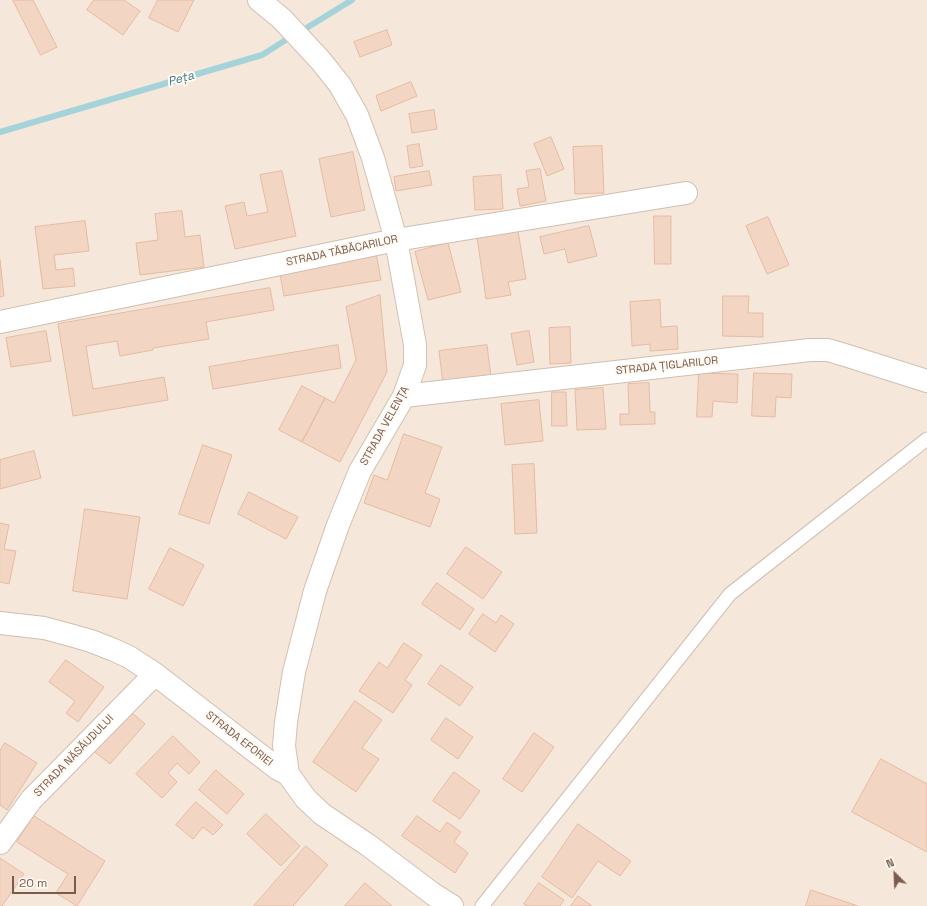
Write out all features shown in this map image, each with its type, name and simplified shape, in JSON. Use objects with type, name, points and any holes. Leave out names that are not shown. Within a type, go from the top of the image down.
[{"type":"street","name":"STRADA VELENȚA","points":[[259,0],[282,19],[320,61],[340,85],[357,115],[373,158],[396,240],[415,345],[415,365],[404,396],[360,471],[338,525],[315,591],[294,672],[286,722],[284,746],[288,774]]},
{"type":"street","name":"STRADA TĂBĂCARILOR","points":[[0,322],[396,240],[686,194]]},
{"type":"street","name":"STRADA ȚIGLARILOR","points":[[404,396],[810,350],[828,350],[927,381]]},
{"type":"street","name":"STRADA EFORIEI","points":[[0,623],[44,628],[92,641],[129,657],[155,674],[278,769],[288,774],[306,799],[322,814],[368,845],[432,894],[452,906]]},
{"type":"street","name":"STRADA NĂSĂUDULUI","points":[[0,843],[31,800],[155,674]]},
{"type":"lane","points":[[482,906],[730,594],[927,439]]},
{"type":"shaded area","points":[[0,0],[927,0],[927,906],[0,906]]},
{"type":"building","points":[[13,0],[33,0],[57,47],[41,55]]},
{"type":"building","points":[[94,0],[124,0],[140,11],[123,35],[87,10]]},
{"type":"building","points":[[158,0],[194,0],[178,32],[149,18]]},
{"type":"building","points":[[387,30],[392,45],[360,57],[354,42]]},
{"type":"building","points":[[411,82],[417,96],[381,111],[376,96]]},
{"type":"building","points":[[434,110],[437,129],[412,133],[409,114]]},
{"type":"building","points":[[551,137],[564,169],[547,176],[534,144]]},
{"type":"building","points":[[419,144],[423,166],[410,168],[407,146]]},
{"type":"building","points":[[602,146],[604,193],[575,194],[573,147]]},
{"type":"building","points":[[353,152],[365,210],[331,217],[319,159]]},
{"type":"building","points":[[540,169],[546,201],[520,206],[517,189],[529,187],[526,171]]},
{"type":"building","points":[[282,171],[296,236],[235,249],[225,206],[244,202],[247,216],[268,212],[260,175]]},
{"type":"building","points":[[429,171],[432,185],[396,191],[394,177]]},
{"type":"building","points":[[501,175],[503,209],[475,210],[473,177]]},
{"type":"building","points":[[182,211],[185,237],[200,235],[204,267],[140,275],[136,243],[158,240],[155,214]]},
{"type":"building","points":[[654,216],[671,216],[671,264],[655,264]]},
{"type":"building","points":[[768,217],[789,265],[767,274],[746,226]]},
{"type":"building","points":[[85,221],[89,251],[54,255],[56,270],[73,268],[75,286],[43,289],[35,227]]},
{"type":"building","points":[[589,226],[597,256],[568,263],[565,249],[544,254],[540,237]]},
{"type":"building","points":[[518,231],[526,279],[508,282],[511,295],[486,299],[477,237]]},
{"type":"building","points":[[448,243],[461,292],[428,300],[415,252]]},
{"type":"building","points":[[376,253],[381,280],[284,296],[279,269]]},
{"type":"building","points":[[0,260],[4,296],[0,297]]},
{"type":"building","points":[[270,288],[274,310],[206,322],[209,339],[153,348],[153,350],[120,356],[117,341],[86,346],[93,389],[164,377],[168,400],[73,416],[58,324]]},
{"type":"building","points":[[380,295],[387,372],[340,462],[302,442],[325,398],[334,403],[356,360],[346,307]]},
{"type":"building","points":[[723,296],[749,296],[748,313],[763,313],[763,337],[723,336]]},
{"type":"building","points":[[660,300],[661,327],[677,326],[678,349],[650,351],[650,344],[632,346],[630,302]]},
{"type":"building","points":[[570,327],[571,363],[550,364],[549,328]]},
{"type":"building","points":[[46,331],[51,361],[11,367],[6,338]]},
{"type":"building","points":[[529,331],[534,362],[517,365],[511,334]]},
{"type":"building","points":[[338,345],[341,368],[213,389],[209,367]]},
{"type":"building","points":[[487,345],[491,377],[443,384],[439,351]]},
{"type":"building","points":[[699,373],[738,374],[737,403],[713,401],[712,417],[697,417]]},
{"type":"building","points":[[754,373],[792,374],[791,398],[776,397],[775,417],[752,416]]},
{"type":"building","points":[[649,383],[650,412],[655,412],[655,424],[620,425],[620,414],[629,414],[628,384]]},
{"type":"building","points":[[302,386],[325,398],[302,442],[279,430]]},
{"type":"building","points":[[603,388],[606,429],[577,430],[575,390]]},
{"type":"building","points":[[552,392],[566,392],[567,426],[552,426]]},
{"type":"building","points":[[539,400],[543,441],[505,445],[501,404]]},
{"type":"building","points":[[404,434],[442,447],[425,493],[440,499],[430,527],[364,503],[374,475],[387,480]]},
{"type":"building","points":[[203,445],[232,455],[209,524],[179,514]]},
{"type":"building","points":[[34,451],[41,478],[0,489],[0,460]]},
{"type":"building","points":[[534,464],[537,533],[515,534],[512,465]]},
{"type":"building","points":[[249,492],[298,517],[286,539],[238,514]]},
{"type":"building","points":[[85,509],[140,517],[127,599],[73,591]]},
{"type":"building","points":[[0,523],[9,525],[4,549],[16,551],[9,584],[0,582]]},
{"type":"building","points":[[466,547],[502,572],[483,599],[447,574]]},
{"type":"building","points":[[170,548],[204,565],[183,606],[149,589]]},
{"type":"building","points":[[437,583],[474,609],[460,630],[422,604]]},
{"type":"building","points":[[483,614],[496,623],[501,615],[514,624],[495,652],[469,634]]},
{"type":"building","points":[[404,643],[422,655],[405,680],[412,685],[393,713],[359,691],[379,662],[387,668]]},
{"type":"building","points":[[66,660],[104,687],[78,722],[66,713],[75,701],[49,682]]},
{"type":"building","points":[[441,665],[473,687],[460,706],[428,684]]},
{"type":"building","points":[[355,701],[382,720],[362,748],[379,759],[356,792],[313,762]]},
{"type":"building","points":[[130,711],[145,724],[110,764],[95,752]]},
{"type":"building","points":[[446,718],[473,737],[458,759],[431,740]]},
{"type":"building","points":[[534,733],[554,747],[522,792],[503,779]]},
{"type":"building","points":[[173,736],[200,762],[189,774],[177,763],[168,773],[177,782],[162,798],[136,774]]},
{"type":"building","points":[[5,743],[37,763],[7,810],[0,805],[0,751]]},
{"type":"building","points":[[881,759],[927,784],[927,852],[852,812]]},
{"type":"building","points":[[216,770],[244,794],[227,814],[199,790]]},
{"type":"building","points":[[454,772],[480,791],[460,819],[433,801]]},
{"type":"building","points":[[196,802],[223,825],[213,835],[203,827],[193,839],[176,825]]},
{"type":"building","points":[[266,814],[300,846],[281,866],[247,834]]},
{"type":"building","points":[[34,816],[105,861],[77,906],[56,893],[68,874],[17,842]]},
{"type":"building","points":[[417,816],[440,832],[447,822],[461,832],[454,842],[468,853],[455,873],[402,836]]},
{"type":"building","points":[[578,824],[631,861],[620,876],[598,861],[572,898],[542,877]]},
{"type":"building","points":[[306,846],[328,865],[293,906],[254,906]]},
{"type":"building","points":[[0,858],[24,874],[2,906],[0,906]]},
{"type":"building","points":[[365,883],[392,906],[345,906]]},
{"type":"building","points":[[539,883],[564,900],[560,906],[528,906],[524,904]]},
{"type":"building","points":[[811,890],[858,906],[806,906]]},
{"type":"building","points":[[578,896],[592,906],[571,906]]},
{"type":"waterway","name":"Peța","points":[[300,32],[352,0]]},
{"type":"waterway","name":"Peța","points":[[0,132],[262,55],[292,36]]}]
